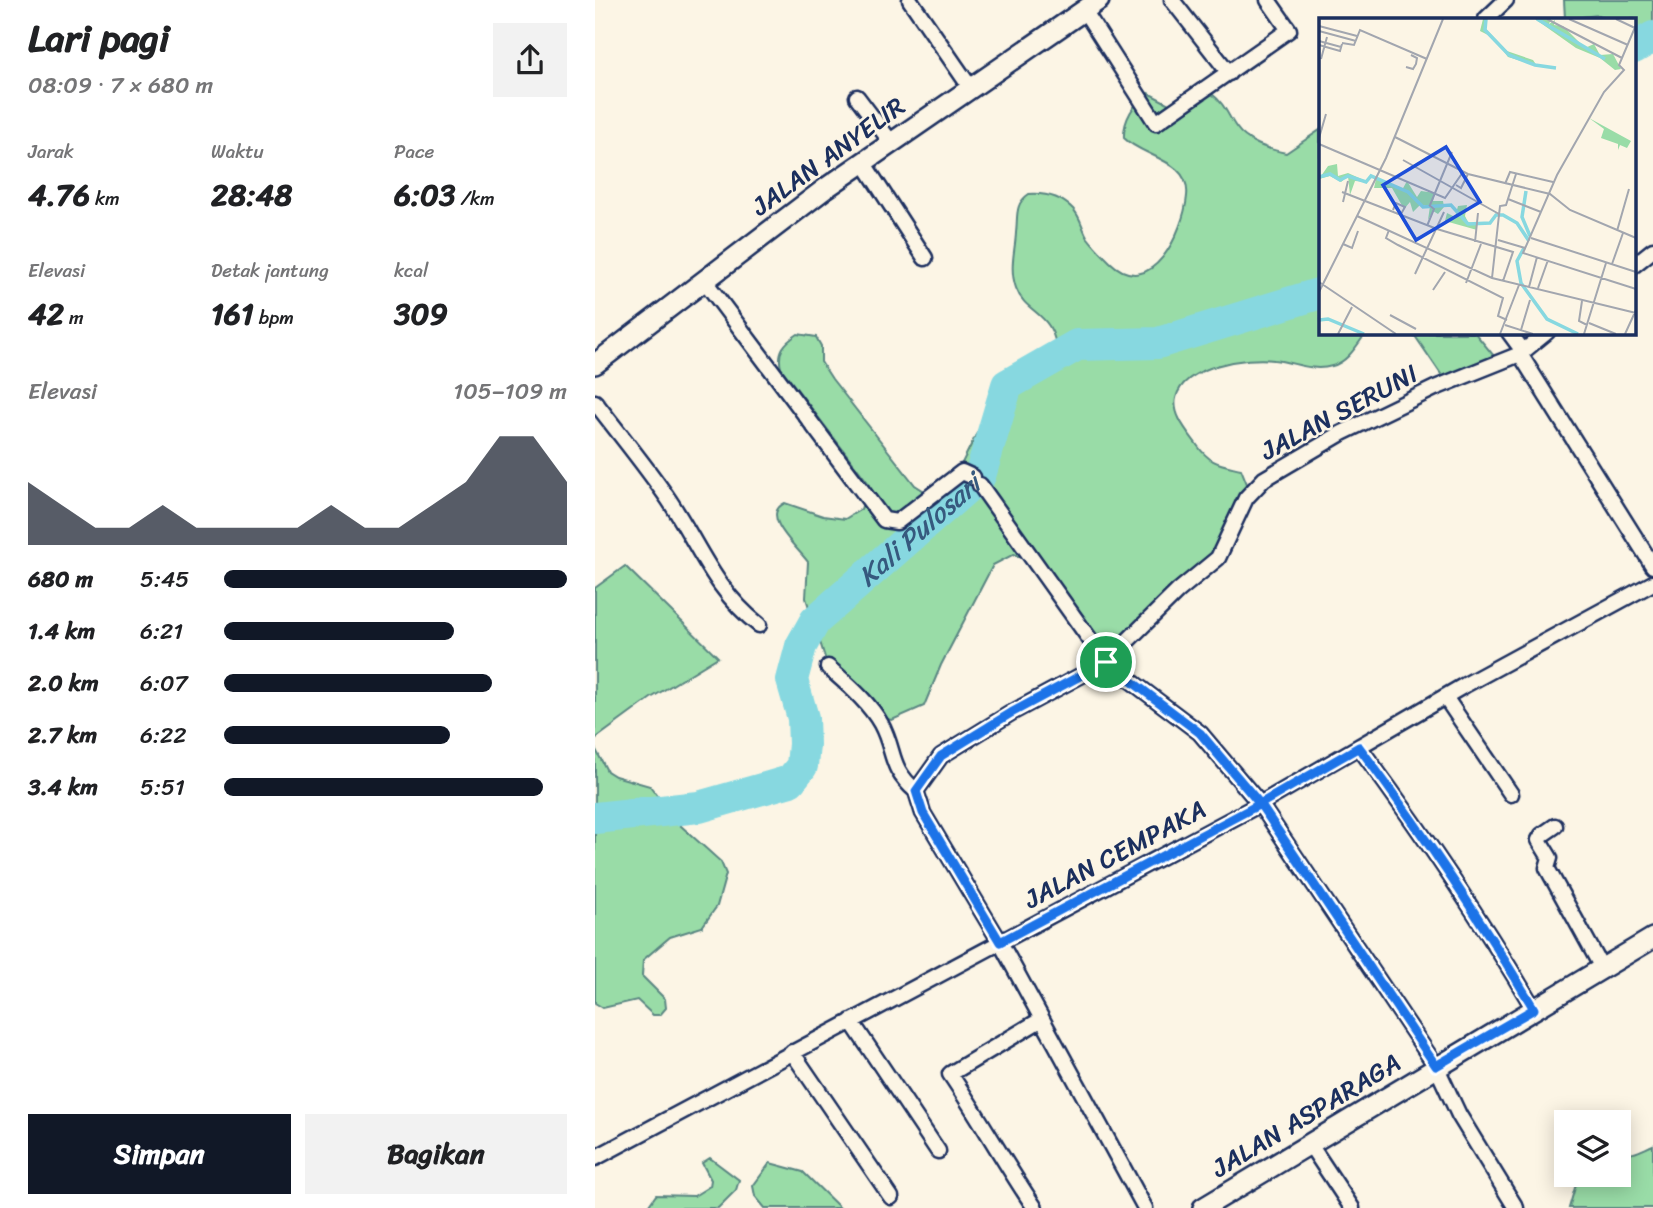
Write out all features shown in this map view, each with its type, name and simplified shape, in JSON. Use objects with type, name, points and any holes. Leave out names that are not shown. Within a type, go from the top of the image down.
[{"type":"street","points":[[910,0],[970,87]]},
{"type":"street","points":[[1172,0],[1229,73]]},
{"type":"street","points":[[1092,5],[1156,123],[1289,30],[1268,0]]},
{"type":"street","points":[[1487,18],[1506,0]]},
{"type":"street","name":"JALAN ANYELIR","points":[[595,364],[863,162],[1092,5]]},
{"type":"street","points":[[857,97],[891,142]]},
{"type":"street","points":[[863,162],[925,258]]},
{"type":"street","points":[[1635,264],[1653,250]]},
{"type":"street","points":[[704,280],[884,520],[897,522],[909,516],[962,472],[976,481],[1106,662],[1200,733],[1260,804],[1436,1066],[1459,1115],[1516,1208]]},
{"type":"street","points":[[1510,334],[1653,566]]},
{"type":"street","name":"JALAN SERUNI","points":[[916,791],[941,756],[1011,713],[1106,662],[1178,591],[1218,558],[1246,498],[1264,479],[1342,433],[1435,388],[1522,353],[1545,334]]},
{"type":"street","points":[[595,402],[670,501],[718,584],[739,610],[759,625]]},
{"type":"street","name":"JALAN CEMPAKA","points":[[595,1158],[1260,804],[1445,697],[1653,583]]},
{"type":"street","points":[[828,667],[855,691],[876,717],[898,773],[916,791],[923,813],[1000,942],[1145,1208]]},
{"type":"street","points":[[1445,697],[1511,794]]},
{"type":"street","points":[[1359,747],[1483,921],[1534,1009]]},
{"type":"street","points":[[1555,826],[1542,835],[1539,841],[1551,858],[1547,869],[1602,968]]},
{"type":"street","name":"JALAN ASPARAGA","points":[[1203,1208],[1653,938]]},
{"type":"street","points":[[1035,1208],[999,1156],[984,1123],[950,1074],[1042,1019]]},
{"type":"street","points":[[851,1021],[938,1151]]},
{"type":"street","points":[[792,1052],[891,1197]]},
{"type":"street","points":[[1309,1143],[1352,1208]]},
{"type":"green space","points":[[1564,0],[1653,0],[1653,42],[1635,58],[1635,18],[1603,18],[1598,15],[1565,18]]},
{"type":"green space","points":[[1148,93],[1169,104],[1212,94],[1246,137],[1265,147],[1286,153],[1319,131],[1319,334],[1365,334],[1347,357],[1332,366],[1310,367],[1262,359],[1233,362],[1203,371],[1181,387],[1175,404],[1182,423],[1206,456],[1216,462],[1241,469],[1247,484],[1246,498],[1225,544],[1106,662],[1069,599],[1058,586],[1031,563],[1014,554],[993,565],[941,665],[924,706],[892,720],[876,717],[828,667],[806,598],[808,562],[783,531],[776,515],[778,508],[785,503],[823,516],[845,519],[861,509],[869,484],[781,368],[781,352],[785,344],[798,334],[816,337],[821,346],[821,362],[832,379],[915,485],[926,492],[954,479],[984,419],[1007,385],[1057,356],[1051,330],[1026,304],[1014,281],[1013,260],[1018,211],[1024,198],[1029,194],[1041,194],[1068,205],[1078,216],[1093,244],[1110,262],[1125,272],[1139,273],[1152,268],[1172,243],[1185,211],[1186,184],[1174,167],[1124,138],[1130,112]]},
{"type":"green space","points":[[1414,334],[1476,334],[1499,362],[1447,383]]},
{"type":"green space","points":[[625,566],[718,657],[651,698],[595,739],[595,588]]},
{"type":"green space","points":[[595,748],[607,771],[650,786],[680,825],[721,862],[726,874],[717,906],[702,927],[670,937],[643,960],[642,976],[665,999],[666,1008],[660,1015],[653,1015],[637,1000],[603,1008],[595,1003]]},
{"type":"green space","points":[[1653,1145],[1653,1208],[1569,1208],[1575,1187],[1631,1187],[1631,1153]]},
{"type":"green space","points":[[710,1158],[739,1180],[736,1190],[718,1208],[647,1208],[656,1195],[694,1196],[710,1186],[711,1180],[702,1163]]},
{"type":"green space","points":[[770,1163],[803,1172],[840,1208],[765,1208],[755,1196],[753,1186]]},
{"type":"waterway","name":"Kali Pulosari","points":[[1635,47],[1653,37]]},
{"type":"waterway","name":"Kali Pulosari","points":[[595,818],[699,807],[790,781],[802,766],[804,744],[803,718],[792,680],[801,646],[815,621],[980,476],[1007,385],[1077,345],[1158,343],[1319,294]]},
{"type":"route","points":[[1106,662],[1011,713],[941,756],[916,791],[923,813],[1000,942],[1260,804],[1436,1066],[1534,1009],[1483,921],[1359,747],[1260,804],[1200,733],[1106,662]]}]
